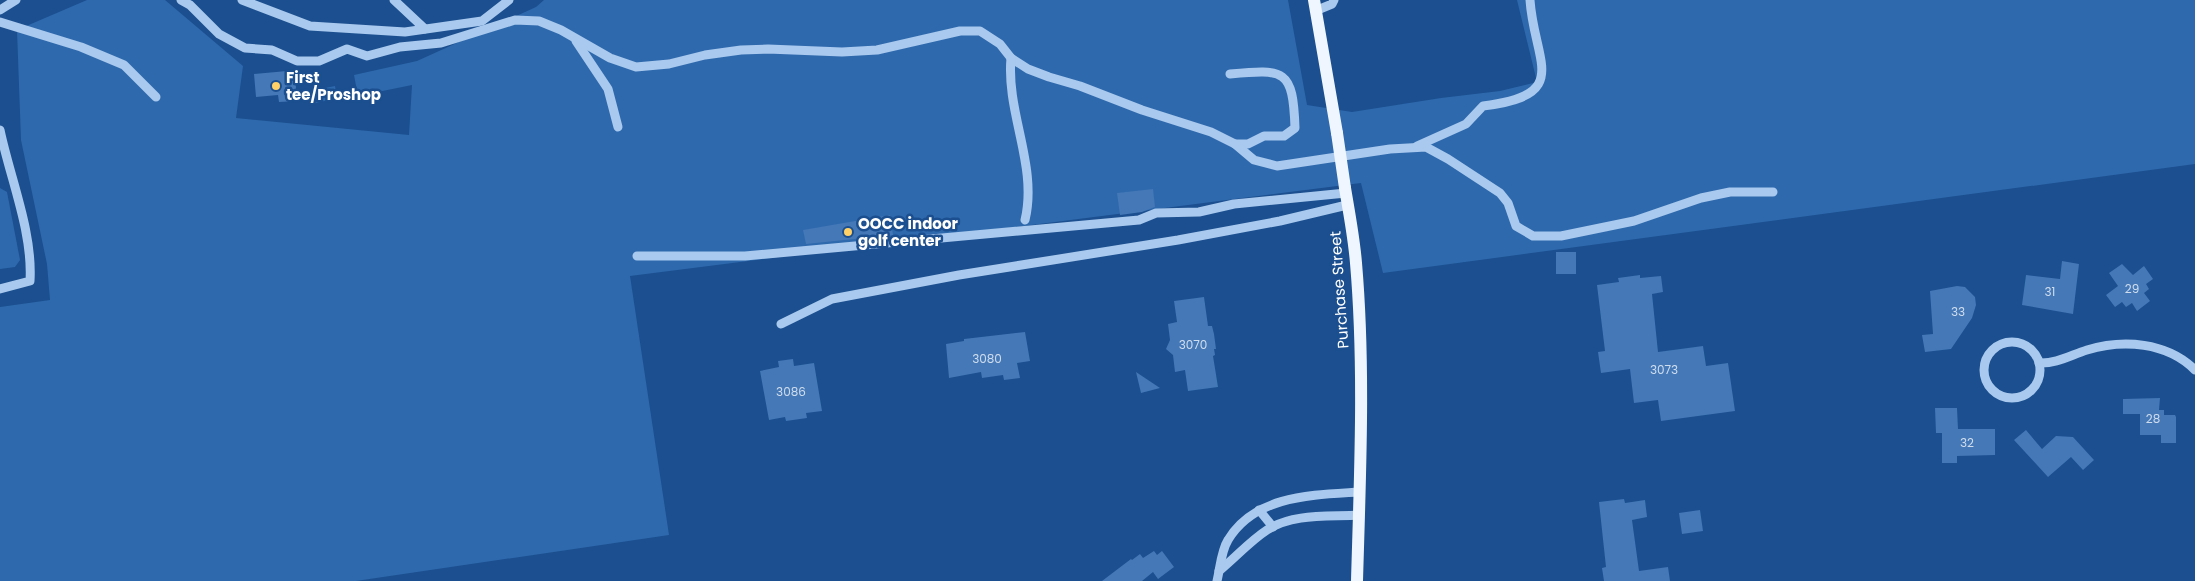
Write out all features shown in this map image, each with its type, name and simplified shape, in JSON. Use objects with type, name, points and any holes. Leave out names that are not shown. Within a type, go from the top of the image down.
[{"type":"main road","name":"Purchase Street","points":[[1314,6],[1337,133],[1356,260],[1361,386],[1357,581]]},
{"type":"street","points":[[0,10],[16,0]]},
{"type":"street","points":[[181,0],[190,6],[219,34],[245,48],[272,50],[297,61],[319,61],[347,49],[367,56],[400,48],[441,43],[515,20],[539,21],[561,30],[610,58],[636,67],[669,64],[705,55],[741,50],[768,49],[842,52],[877,50],[960,31],[980,31],[1000,44],[1011,58],[1028,70],[1048,78],[1080,86],[1142,110],[1210,132],[1235,144],[1254,160],[1277,166],[1390,150],[1426,147],[1500,193],[1508,203],[1516,226],[1533,236],[1561,236],[1634,221],[1674,206],[1730,192],[1773,192]]},
{"type":"street","points":[[242,0],[310,26],[405,32],[482,21],[509,0]]},
{"type":"street","points":[[394,0],[425,29]]},
{"type":"street","points":[[1314,6],[1332,4],[1334,0]]},
{"type":"street","points":[[1412,148],[1466,124],[1483,106],[1510,102],[1532,93],[1542,78],[1541,54],[1531,15],[1530,0]]},
{"type":"street","points":[[0,22],[81,48],[124,65],[156,97]]},
{"type":"street","points":[[574,37],[608,89],[618,127]]},
{"type":"street","points":[[1011,58],[1009,75],[1029,184],[1025,220]]},
{"type":"street","points":[[1230,74],[1261,71],[1278,73],[1290,86],[1294,108],[1295,128],[1284,136],[1264,136],[1248,144],[1235,144]]},
{"type":"street","points":[[0,130],[21,209],[31,268],[30,282],[0,289]]},
{"type":"street","points":[[637,256],[765,254],[1139,220],[1156,213],[1198,212],[1234,204],[1346,195]]},
{"type":"street","points":[[780,324],[832,299],[959,274],[1178,240],[1280,221],[1346,195]]},
{"type":"street","points":[[2010,342],[2020,344],[2032,350],[2039,363],[2040,374],[2036,385],[2030,393],[2022,397],[2009,398],[1997,394],[1988,384],[1985,376],[1985,364],[1988,357],[2001,345],[2010,342]]},
{"type":"street","points":[[2039,363],[2052,363],[2068,356],[2116,344],[2136,344],[2156,348],[2184,360],[2195,370]]},
{"type":"street","points":[[1217,581],[1227,541],[1244,521],[1259,510],[1269,504],[1293,498],[1359,492]]},
{"type":"street","points":[[1259,510],[1273,527]]},
{"type":"street","points":[[1219,571],[1273,527],[1294,520],[1359,515]]},
{"type":"shaded area","points":[[87,0],[165,0],[243,66],[236,118],[409,135],[412,85],[358,96],[354,75],[417,61],[536,7],[544,0],[1288,0],[1307,105],[1352,112],[1500,91],[1537,82],[1517,0],[2195,0],[2195,164],[1383,273],[1361,183],[630,276],[669,535],[356,581],[0,581],[0,307],[50,300],[47,264],[21,140],[17,30]]},
{"type":"shaded area","points":[[335,86],[337,98],[312,104],[310,91]]},
{"type":"shaded area","points":[[0,188],[7,192],[20,260],[15,267],[0,269]]},
{"type":"building","name":"First tee/Proshop","points":[[287,71],[288,76],[295,76],[297,101],[279,102],[278,95],[256,97],[254,74]]},
{"type":"building","points":[[1153,189],[1155,207],[1142,212],[1120,215],[1117,193]]},
{"type":"building","name":"OOCC indoor golf center","points":[[890,215],[893,235],[806,244],[803,230]]},
{"type":"building","points":[[1556,252],[1576,252],[1576,274],[1556,274]]},
{"type":"building","points":[[2062,261],[2079,264],[2073,314],[2022,305],[2026,275],[2060,279]]},
{"type":"building","points":[[2122,264],[2133,275],[2144,266],[2153,279],[2146,284],[2149,289],[2144,293],[2150,301],[2137,311],[2132,303],[2126,307],[2122,302],[2115,307],[2106,295],[2118,286],[2109,273]]},
{"type":"building","points":[[1640,275],[1640,278],[1661,276],[1663,292],[1652,294],[1658,352],[1703,346],[1706,366],[1728,363],[1735,411],[1661,421],[1658,400],[1634,403],[1630,369],[1601,373],[1598,352],[1605,351],[1597,285],[1619,282],[1618,278]]},
{"type":"building","points":[[1957,286],[1965,287],[1975,297],[1976,305],[1972,318],[1951,349],[1925,352],[1922,335],[1933,334],[1930,291]]},
{"type":"building","points":[[1204,297],[1208,326],[1212,326],[1214,334],[1216,349],[1214,349],[1215,355],[1213,356],[1218,387],[1188,391],[1185,370],[1175,372],[1173,355],[1166,349],[1170,340],[1168,324],[1177,322],[1174,301]]},
{"type":"building","points":[[1025,332],[1030,361],[1017,363],[1020,378],[1004,380],[1003,375],[982,378],[981,372],[949,378],[946,344],[964,341],[964,339]]},
{"type":"building","points":[[793,359],[794,366],[814,363],[822,411],[806,413],[807,418],[786,421],[785,417],[769,420],[760,371],[779,367],[778,361]]},
{"type":"building","points":[[1136,372],[1160,388],[1141,393]]},
{"type":"building","points":[[2160,398],[2159,410],[2164,410],[2164,415],[2175,415],[2176,417],[2176,443],[2161,443],[2161,435],[2140,435],[2140,414],[2123,414],[2123,399]]},
{"type":"building","points":[[1935,408],[1957,408],[1958,429],[1995,429],[1995,455],[1957,456],[1957,463],[1942,463],[1942,433],[1936,433]]},
{"type":"building","points":[[2026,430],[2042,449],[2056,436],[2073,437],[2094,460],[2083,470],[2071,457],[2048,477],[2014,440]]},
{"type":"building","points":[[1624,499],[1625,503],[1645,500],[1647,517],[1632,520],[1639,571],[1668,567],[1670,581],[1604,581],[1602,568],[1606,567],[1599,502]]},
{"type":"building","points":[[1700,510],[1703,531],[1682,534],[1679,513]]},
{"type":"building","points":[[1154,551],[1157,555],[1162,551],[1174,567],[1158,579],[1153,572],[1142,581],[1102,581],[1131,559],[1140,554],[1143,558]]},
{"type":"place","name":"First tee/Proshop","points":[[276,86]]},
{"type":"place","name":"OOCC indoor golf center","points":[[848,232]]}]
